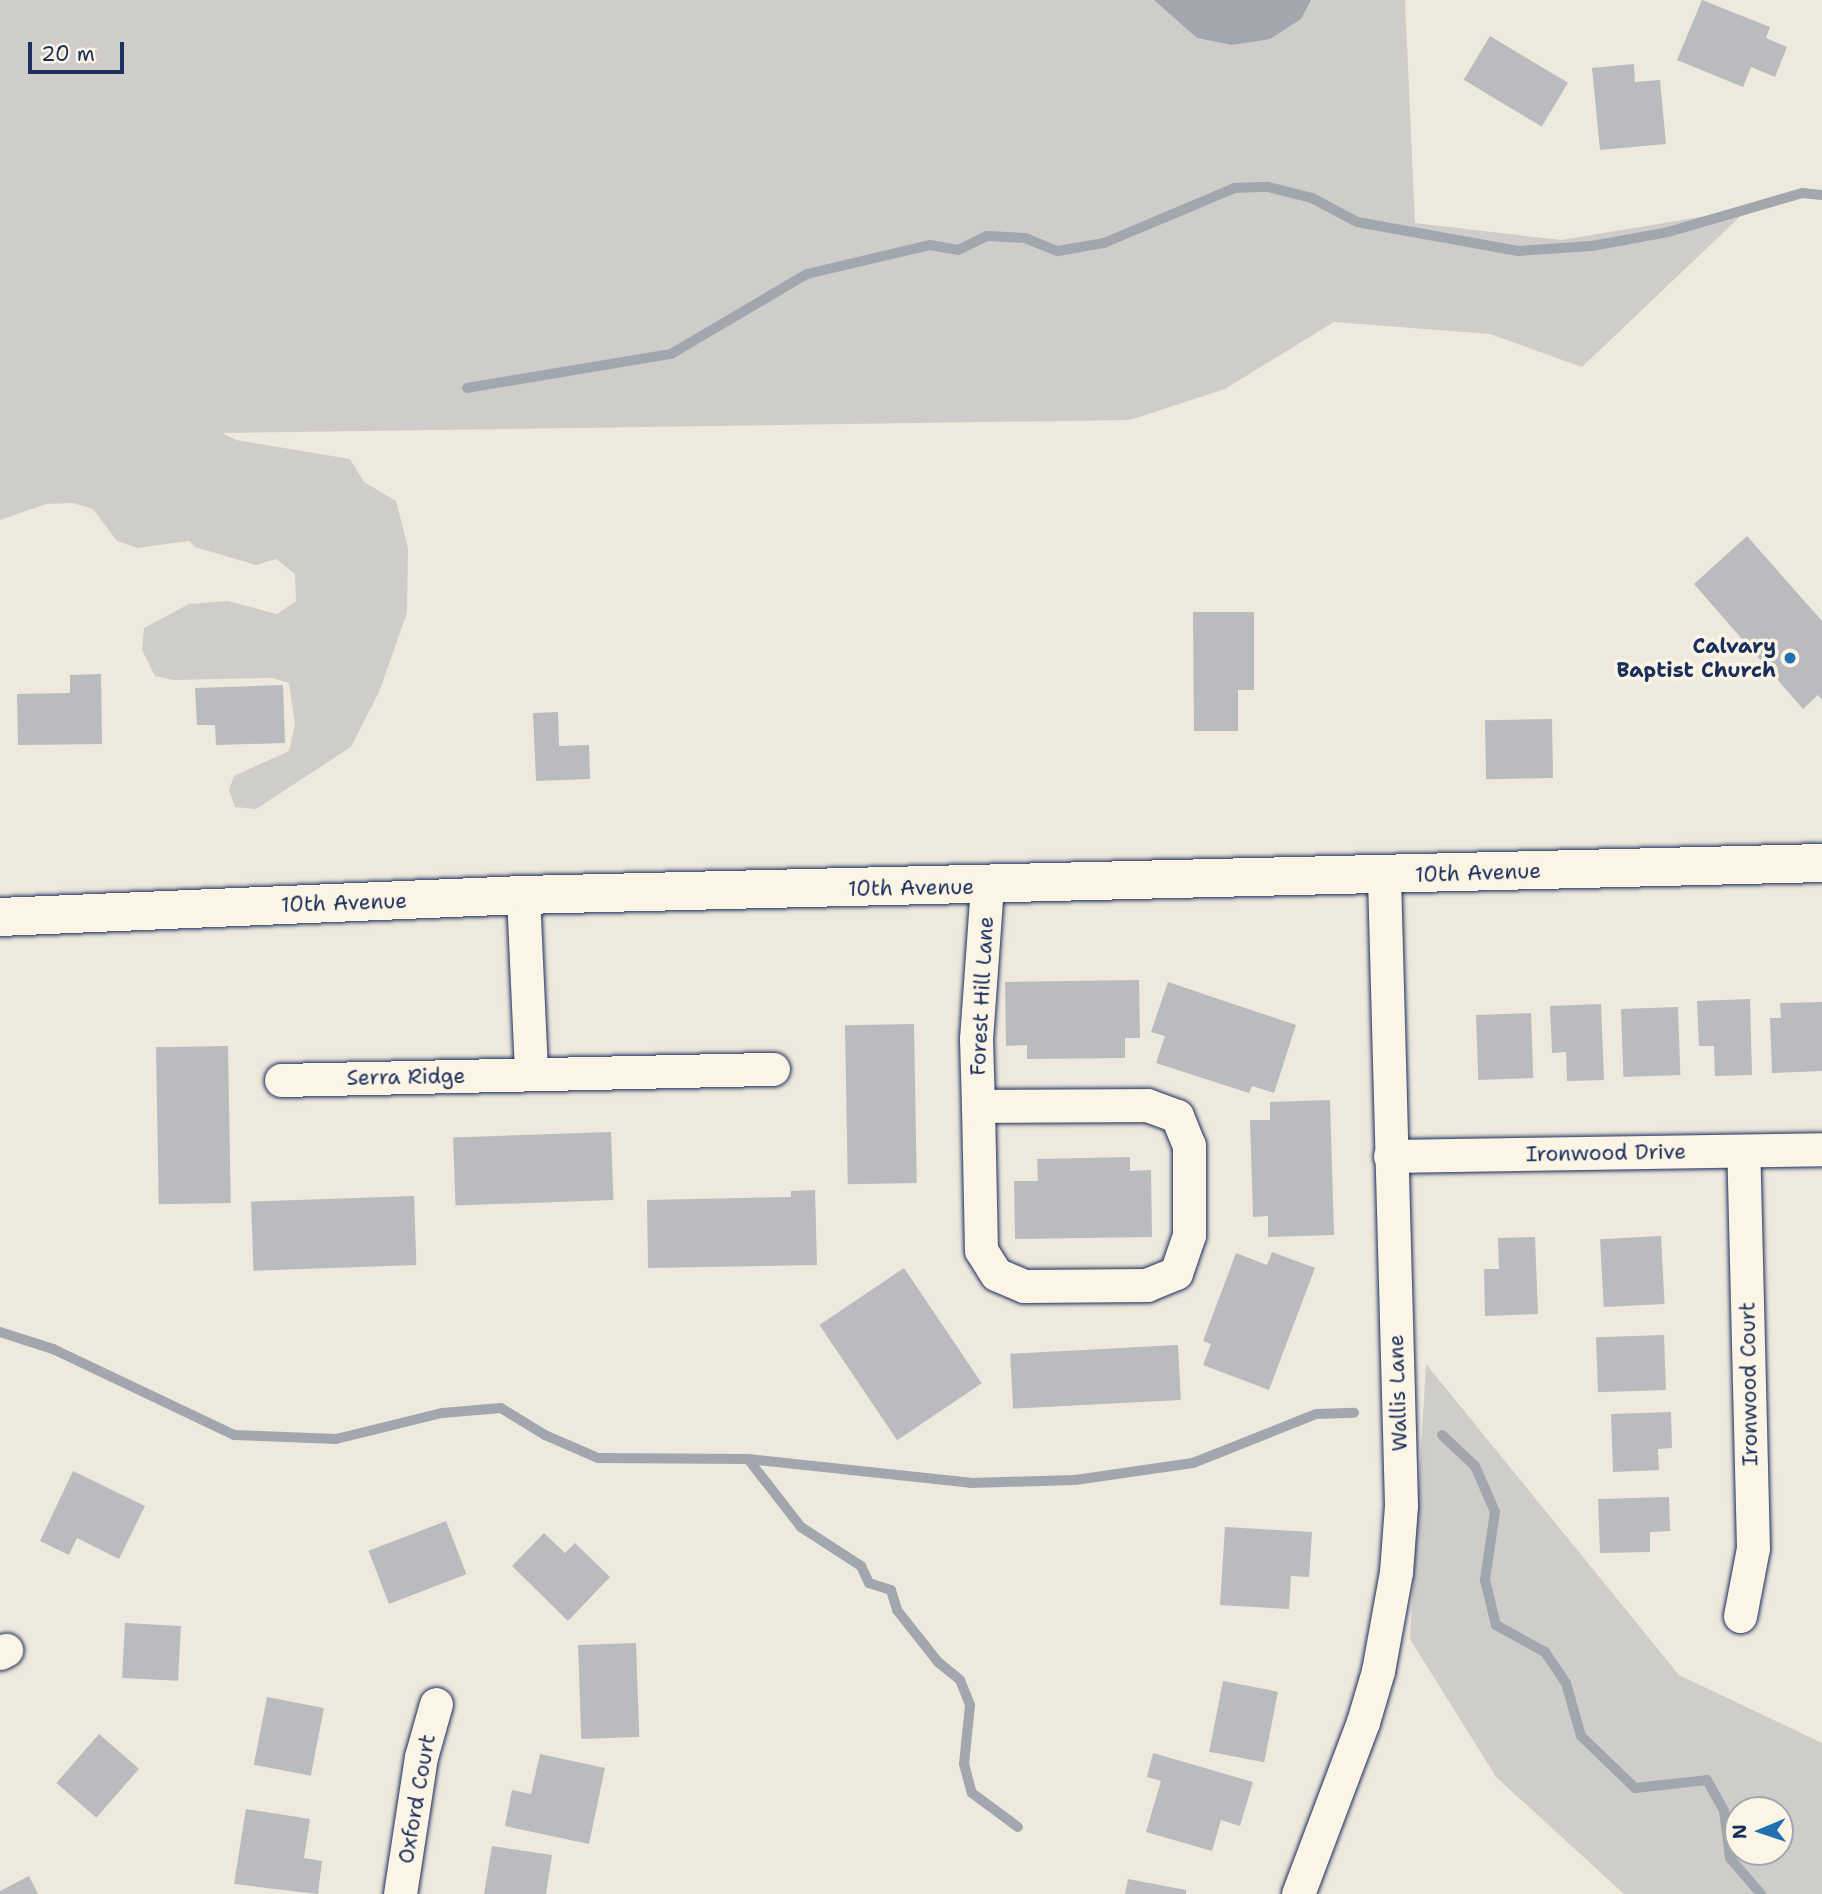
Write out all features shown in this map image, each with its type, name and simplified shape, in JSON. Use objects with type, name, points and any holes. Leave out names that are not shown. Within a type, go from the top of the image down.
[{"type":"street","name":"10th Avenue","points":[[0,917],[523,895],[987,887],[1822,863]]},
{"type":"street","name":"Wallis Lane","points":[[1298,1894],[1363,1723],[1396,1572],[1401,1505],[1384,876]]},
{"type":"street","name":"Forest Hill Lane","points":[[978,1106],[1147,1105],[1177,1116],[1189,1145],[1189,1236],[1176,1273],[1147,1285],[1024,1286],[996,1274],[981,1250],[975,1039],[987,887]]},
{"type":"street","points":[[523,895],[531,1074]]},
{"type":"street","name":"Serra Ridge","points":[[281,1080],[774,1069]]},
{"type":"street","name":"Ironwood Drive","points":[[1390,1156],[1822,1149]]},
{"type":"street","name":"Ironwood Court","points":[[1740,1616],[1753,1548],[1743,1151]]},
{"type":"street","name":"Oxford Court","points":[[400,1894],[421,1757],[436,1704]]},
{"type":"shaded area","points":[[0,0],[1405,0],[1415,223],[1561,240],[1748,209],[1582,367],[1490,334],[1334,322],[1225,389],[1130,420],[222,433],[236,440],[350,459],[364,482],[396,501],[408,548],[407,613],[379,692],[351,747],[256,809],[235,807],[229,790],[234,776],[289,751],[295,725],[289,683],[272,678],[173,680],[155,676],[142,650],[144,628],[189,604],[228,601],[277,614],[296,601],[295,574],[276,559],[256,565],[195,547],[189,541],[137,548],[117,541],[93,509],[73,503],[46,504],[0,520]]},
{"type":"shaded area","points":[[1154,0],[1311,0],[1301,19],[1270,39],[1232,45],[1197,38]]},
{"type":"shaded area","points":[[1426,1364],[1679,1675],[1822,1743],[1822,1894],[1624,1894],[1496,1777],[1410,1639]]},
{"type":"building","points":[[1702,0],[1770,27],[1766,38],[1787,47],[1775,77],[1751,67],[1743,87],[1677,60]]},
{"type":"building","points":[[1490,36],[1568,83],[1542,127],[1464,80]]},
{"type":"building","points":[[1634,64],[1635,82],[1660,80],[1666,144],[1600,150],[1592,68]]},
{"type":"building","name":"Calvary Baptist Church","points":[[1747,536],[1822,621],[1822,700],[1818,695],[1803,709],[1694,584]]},
{"type":"building","points":[[1193,612],[1254,612],[1254,690],[1238,690],[1238,731],[1194,731]]},
{"type":"building","points":[[101,674],[102,744],[18,745],[17,694],[70,693],[70,675]]},
{"type":"building","points":[[283,685],[285,743],[216,745],[215,725],[197,725],[195,688]]},
{"type":"building","points":[[558,712],[559,746],[589,745],[590,779],[536,781],[533,713]]},
{"type":"building","points":[[1552,719],[1553,778],[1486,779],[1485,720]]},
{"type":"building","points":[[1139,980],[1140,1038],[1125,1038],[1125,1058],[1027,1059],[1027,1045],[1006,1046],[1005,982]]},
{"type":"building","points":[[1168,982],[1296,1025],[1274,1093],[1252,1086],[1249,1093],[1156,1063],[1165,1036],[1151,1032]]},
{"type":"building","points":[[1750,999],[1752,1075],[1715,1076],[1714,1046],[1699,1046],[1697,1001]]},
{"type":"building","points":[[1822,1002],[1822,1071],[1772,1073],[1770,1018],[1781,1018],[1780,1003]]},
{"type":"building","points":[[1601,1004],[1604,1080],[1567,1081],[1566,1052],[1552,1053],[1550,1006]]},
{"type":"building","points":[[1678,1007],[1680,1075],[1623,1077],[1621,1009]]},
{"type":"building","points":[[1531,1013],[1533,1078],[1478,1080],[1476,1015]]},
{"type":"building","points":[[914,1024],[917,1183],[848,1184],[845,1025]]},
{"type":"building","points":[[228,1046],[231,1203],[159,1204],[156,1047]]},
{"type":"building","points":[[1330,1100],[1334,1235],[1268,1237],[1268,1216],[1253,1217],[1250,1120],[1270,1120],[1270,1102]]},
{"type":"building","points":[[611,1132],[613,1200],[455,1205],[453,1138]]},
{"type":"building","points":[[1130,1157],[1130,1171],[1151,1170],[1152,1237],[1015,1239],[1014,1181],[1038,1181],[1037,1159]]},
{"type":"building","points":[[815,1190],[817,1265],[648,1268],[647,1200],[791,1197],[791,1191]]},
{"type":"building","points":[[414,1196],[416,1265],[254,1271],[251,1202]]},
{"type":"building","points":[[1661,1236],[1665,1304],[1604,1307],[1600,1239]]},
{"type":"building","points":[[1535,1237],[1538,1314],[1485,1316],[1484,1269],[1499,1269],[1498,1238]]},
{"type":"building","points":[[1272,1252],[1315,1268],[1269,1390],[1203,1365],[1211,1344],[1203,1341],[1236,1253],[1267,1265]]},
{"type":"building","points":[[904,1268],[982,1383],[897,1440],[819,1325]]},
{"type":"building","points":[[1664,1335],[1666,1390],[1598,1392],[1596,1337]]},
{"type":"building","points":[[1178,1345],[1181,1400],[1013,1409],[1010,1354]]},
{"type":"building","points":[[1671,1412],[1672,1448],[1658,1449],[1659,1470],[1613,1472],[1611,1414]]},
{"type":"building","points":[[73,1471],[145,1506],[119,1559],[77,1538],[69,1555],[40,1541]]},
{"type":"building","points":[[1669,1497],[1670,1531],[1650,1532],[1650,1552],[1600,1553],[1598,1499]]},
{"type":"building","points":[[446,1521],[466,1574],[389,1604],[369,1551]]},
{"type":"building","points":[[1225,1527],[1312,1532],[1309,1577],[1291,1576],[1289,1609],[1220,1605]]},
{"type":"building","points":[[544,1533],[565,1553],[575,1543],[610,1577],[568,1621],[512,1566]]},
{"type":"building","points":[[125,1623],[181,1626],[178,1681],[122,1678]]},
{"type":"building","points":[[636,1643],[639,1737],[581,1739],[578,1645]]},
{"type":"building","points":[[1223,1681],[1278,1692],[1264,1762],[1209,1752]]},
{"type":"building","points":[[267,1697],[324,1708],[311,1776],[254,1765]]},
{"type":"building","points":[[99,1734],[139,1769],[96,1818],[56,1783]]},
{"type":"building","points":[[1153,1753],[1253,1782],[1240,1826],[1221,1820],[1212,1851],[1146,1832],[1161,1781],[1147,1777]]},
{"type":"building","points":[[540,1754],[605,1768],[589,1844],[505,1826],[512,1790],[531,1794]]},
{"type":"building","points":[[246,1809],[310,1819],[304,1858],[322,1861],[318,1894],[234,1884]]},
{"type":"building","points":[[492,1846],[552,1855],[546,1894],[484,1894]]},
{"type":"building","points":[[29,1876],[38,1894],[0,1894],[0,1891]]},
{"type":"building","points":[[1128,1879],[1186,1890],[1186,1894],[1125,1894]]},
{"type":"waterway","points":[[467,388],[671,354],[807,274],[930,245],[958,250],[987,236],[1025,238],[1058,251],[1104,243],[1235,188],[1268,187],[1312,198],[1357,222],[1518,251],[1592,246],[1668,232],[1802,193],[1822,195]]},
{"type":"waterway","points":[[0,1332],[53,1349],[234,1435],[336,1439],[442,1413],[501,1408],[545,1435],[598,1458],[748,1459],[971,1483],[1075,1480],[1193,1463],[1316,1414],[1354,1413]]},
{"type":"waterway","points":[[1442,1435],[1475,1466],[1495,1512],[1485,1580],[1496,1625],[1545,1652],[1566,1683],[1581,1736],[1635,1788],[1707,1780],[1724,1811],[1730,1858],[1761,1894]]},
{"type":"waterway","points":[[748,1459],[801,1527],[861,1566],[869,1583],[891,1590],[897,1610],[938,1662],[960,1680],[970,1705],[964,1764],[972,1793],[1018,1827]]},
{"type":"place","name":"Calvary Baptist Church","points":[[1790,658]]}]
